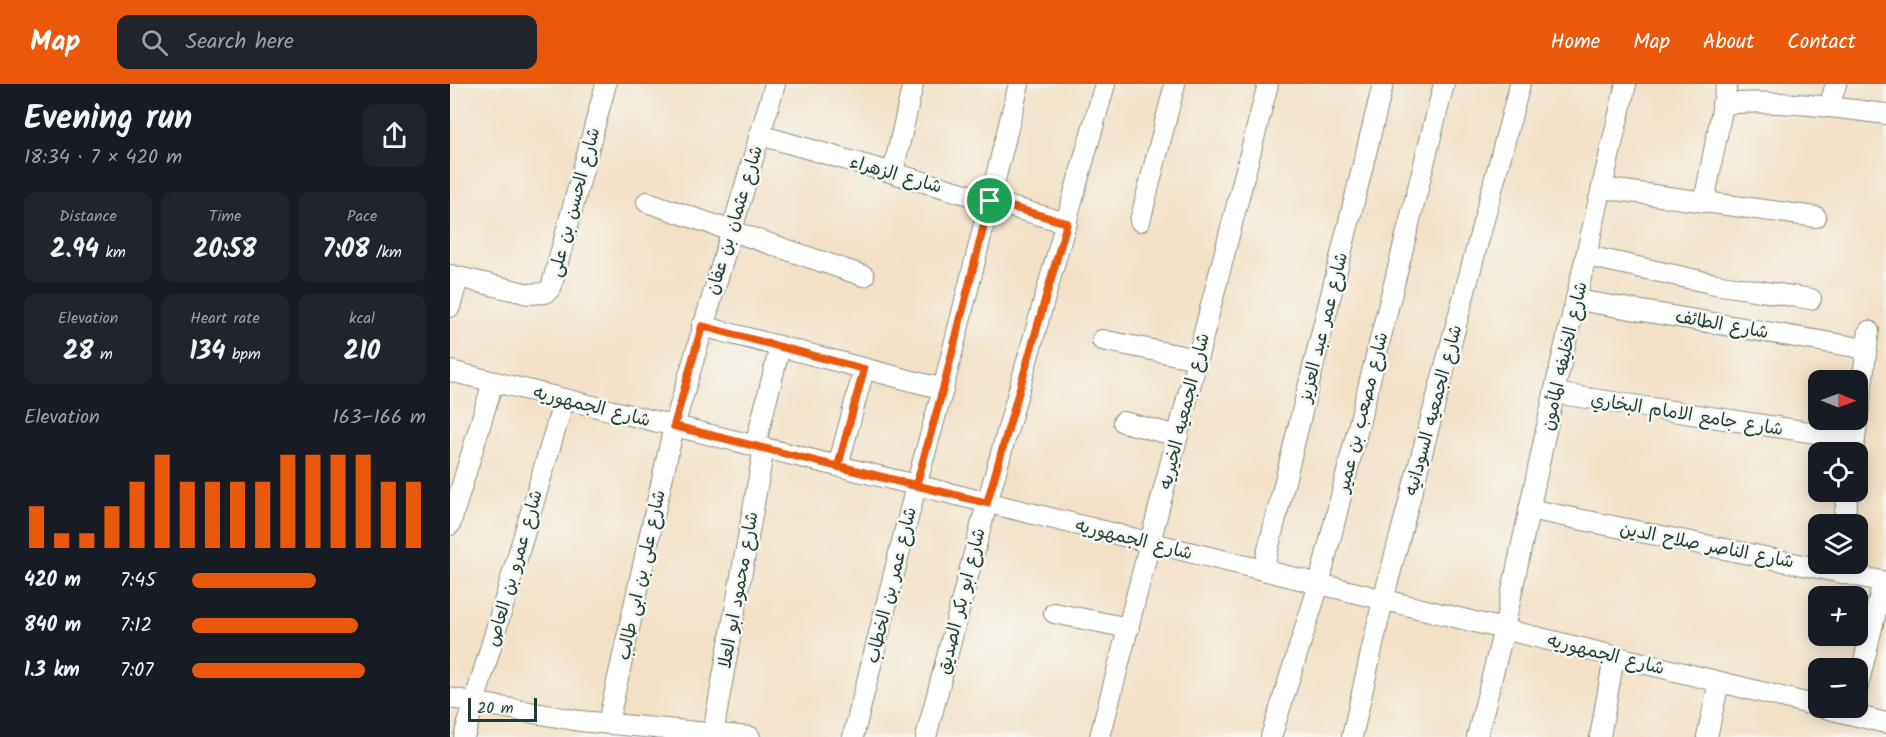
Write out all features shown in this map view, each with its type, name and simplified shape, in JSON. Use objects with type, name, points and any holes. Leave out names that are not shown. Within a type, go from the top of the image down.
[{"type":"street","name":"شارع الحسن بن على","points":[[454,276],[529,294],[544,293],[551,288],[606,84]]},
{"type":"street","name":"شارع عثمان بن عفان","points":[[674,426],[730,230],[775,84]]},
{"type":"street","points":[[892,172],[913,84]]},
{"type":"street","name":"شارع عمر بن الخطاب","points":[[854,737],[1018,84]]},
{"type":"street","name":"شارع ابو بكر الصديق","points":[[926,737],[987,503],[1105,84]]},
{"type":"street","points":[[1140,221],[1175,84]]},
{"type":"street","name":"شارع الجمعيه الخيريه","points":[[1100,737],[1268,84]]},
{"type":"street","name":"شارع عمر عبد العزيز","points":[[1263,570],[1383,84]]},
{"type":"street","name":"شارع مصعب بن عمير","points":[[1271,737],[1319,584],[1444,84]]},
{"type":"street","name":"شارع الجمعيه السودانيه","points":[[1353,737],[1383,600],[1520,84]]},
{"type":"street","name":"شارع الخليفه المأمون","points":[[1477,737],[1504,629],[1554,393],[1626,84]]},
{"type":"street","points":[[1704,202],[1727,84]]},
{"type":"street","points":[[1829,107],[1836,84]]},
{"type":"street","points":[[1722,104],[1755,101],[1886,114]]},
{"type":"street","name":"شارع الزهراء","points":[[760,135],[1067,223]]},
{"type":"street","points":[[1602,188],[1816,218]]},
{"type":"street","points":[[647,202],[864,276]]},
{"type":"street","points":[[1587,256],[1715,284],[1811,298]]},
{"type":"street","points":[[450,307],[454,276]]},
{"type":"street","name":"شارع الطائف","points":[[1577,300],[1868,340],[1855,442]]},
{"type":"street","points":[[702,326],[943,389]]},
{"type":"street","points":[[1102,340],[1197,359]]},
{"type":"street","name":"شارع محمود ابو العلا","points":[[713,733],[759,447],[780,347]]},
{"type":"street","points":[[838,466],[864,369]]},
{"type":"street","name":"شارع الجمهوريه","points":[[450,371],[1808,704]]},
{"type":"street","points":[[450,525],[493,382]]},
{"type":"street","name":"شارع جامع الامام البخاري","points":[[1554,393],[1831,442]]},
{"type":"street","name":"شارع عمرو بن العاص","points":[[464,737],[564,400]]},
{"type":"street","points":[[1123,422],[1178,436]]},
{"type":"street","name":"شارع على بن ابى طالب","points":[[608,723],[674,426]]},
{"type":"street","name":"شارع الناصر صلاح الدين","points":[[1529,509],[1808,562]]},
{"type":"street","name":"شارع الناصر صلاح الدين","points":[[1858,574],[1884,582]]},
{"type":"street","points":[[1865,658],[1884,582]]},
{"type":"street","points":[[1054,613],[1129,628]]},
{"type":"street","points":[[1600,737],[1614,657]]},
{"type":"street","points":[[1707,737],[1719,682]]},
{"type":"street","points":[[450,699],[577,729],[608,723],[650,732],[713,733],[750,737]]},
{"type":"street","points":[[1868,717],[1886,723]]},
{"type":"route","points":[[990,201],[916,486],[674,426],[702,326],[864,369],[838,466],[916,486],[987,503],[1067,223],[990,201]]}]
